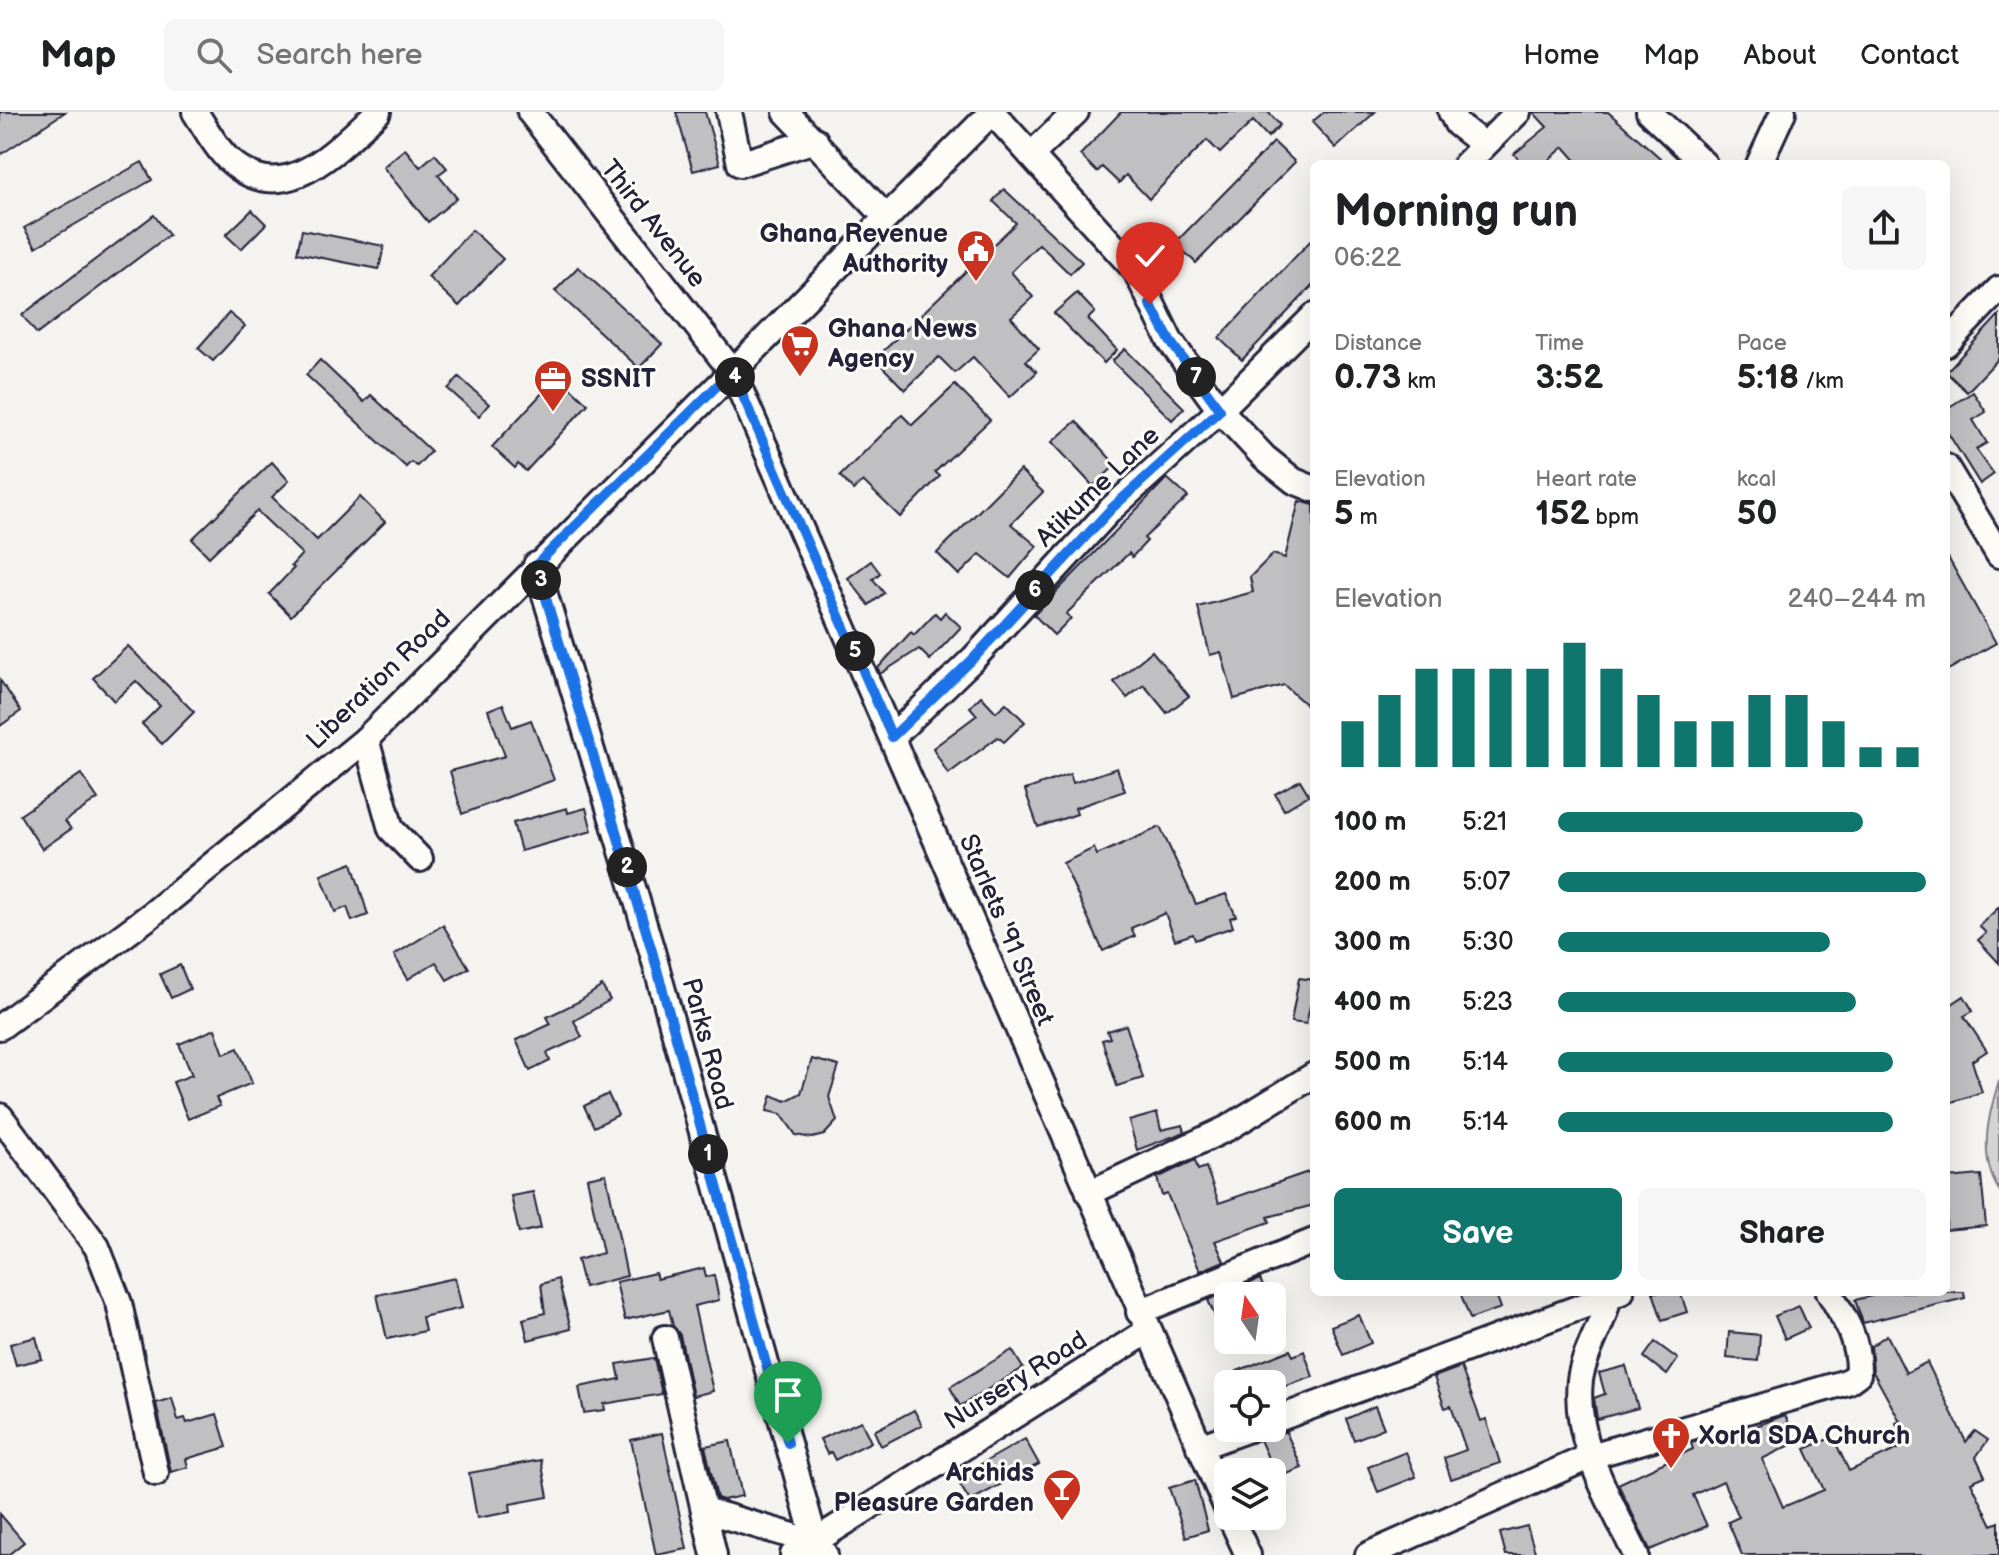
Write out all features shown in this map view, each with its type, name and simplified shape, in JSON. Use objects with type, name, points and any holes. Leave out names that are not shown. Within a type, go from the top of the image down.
[{"type":"street","points":[[195,112],[226,156],[244,171],[267,178],[291,178],[318,166],[378,112]]},
{"type":"street","name":"Third Avenue","points":[[530,112],[732,371]]},
{"type":"street","points":[[729,112],[740,164],[815,140]]},
{"type":"street","points":[[786,112],[885,216]]},
{"type":"street","points":[[992,112],[1136,271],[1170,341],[1220,410],[1264,457],[1294,481],[1310,487]]},
{"type":"street","name":"Liberation Road","points":[[0,1027],[151,915],[366,739],[536,565],[992,112]]},
{"type":"street","points":[[1031,155],[1076,112]]},
{"type":"street","points":[[1451,112],[1457,124],[1484,145]]},
{"type":"street","points":[[1470,160],[1518,112]]},
{"type":"street","points":[[1649,112],[1700,160]]},
{"type":"street","points":[[1761,160],[1783,112]]},
{"type":"street","points":[[1950,340],[1999,289]]},
{"type":"street","name":"Atikume Lane","points":[[892,737],[974,658],[1111,509],[1220,410],[1310,320]]},
{"type":"street","name":"Starlets '91 Street","points":[[732,371],[1214,1480]]},
{"type":"street","points":[[1954,500],[1999,555]]},
{"type":"street","name":"Parks Road","points":[[536,565],[652,951],[810,1549]]},
{"type":"street","points":[[366,739],[391,829],[420,859]]},
{"type":"street","points":[[1089,1193],[1228,1128],[1310,1077]]},
{"type":"street","points":[[0,1116],[97,1247],[119,1303],[156,1473]]},
{"type":"street","name":"Nursery Road","points":[[810,1549],[1143,1322],[1310,1243]]},
{"type":"street","points":[[1286,1416],[1608,1296]]},
{"type":"street","points":[[1612,1296],[1580,1379],[1581,1415],[1591,1456],[1636,1555]]},
{"type":"street","points":[[1368,1555],[1591,1456],[1847,1382],[1858,1374],[1858,1351],[1849,1325],[1831,1296]]},
{"type":"street","points":[[665,1338],[714,1555]]},
{"type":"street","points":[[1199,1447],[1214,1442]]},
{"type":"street","points":[[704,1510],[793,1536],[810,1549]]},
{"type":"street","name":"Starlets '91 Street","points":[[1234,1530],[1241,1553]]},
{"type":"shaded area","points":[[1999,1081],[1999,1190],[1989,1164],[1987,1136]]},
{"type":"building","points":[[0,112],[65,112],[0,155]]},
{"type":"building","points":[[676,112],[705,112],[720,164],[693,171]]},
{"type":"building","points":[[1121,112],[1268,112],[1280,125],[1268,137],[1253,121],[1220,153],[1207,140],[1149,199],[1126,175],[1119,183],[1102,167],[1097,172],[1080,155]]},
{"type":"building","points":[[1324,112],[1375,112],[1336,148],[1312,122]]},
{"type":"building","points":[[1533,112],[1608,112],[1662,160],[1575,160],[1564,147],[1549,160],[1519,160],[1514,154],[1547,127]]},
{"type":"building","points":[[1274,142],[1295,162],[1196,263],[1175,243]]},
{"type":"building","points":[[405,149],[420,167],[435,154],[447,168],[438,175],[457,198],[428,222],[383,167]]},
{"type":"building","points":[[142,162],[152,180],[36,247],[24,228]]},
{"type":"building","points":[[1004,189],[1082,262],[1070,274],[1039,244],[1011,272],[1033,297],[1011,317],[1039,349],[1026,361],[1037,372],[1010,397],[973,357],[955,373],[939,357],[905,390],[875,359],[1016,223],[993,201]]},
{"type":"building","points":[[252,210],[266,224],[241,249],[226,235]]},
{"type":"building","points":[[154,215],[169,235],[37,334],[22,315]]},
{"type":"building","points":[[302,230],[384,246],[379,269],[297,253]]},
{"type":"building","points":[[472,230],[503,259],[459,306],[428,277]]},
{"type":"building","points":[[1310,241],[1310,288],[1242,360],[1219,338]]},
{"type":"building","points":[[578,267],[662,344],[639,368],[555,291]]},
{"type":"building","points":[[1077,293],[1095,312],[1088,319],[1117,350],[1104,363],[1054,313]]},
{"type":"building","points":[[229,313],[245,326],[213,361],[198,348]]},
{"type":"building","points":[[1999,315],[1999,358],[1967,392],[1950,376],[1950,368]]},
{"type":"building","points":[[1125,349],[1184,408],[1172,420],[1112,361]]},
{"type":"building","points":[[320,360],[364,402],[371,395],[431,451],[417,466],[411,462],[406,467],[306,375]]},
{"type":"building","points":[[558,376],[588,404],[526,471],[518,464],[515,468],[492,447]]},
{"type":"building","points":[[459,377],[489,404],[479,416],[448,389]]},
{"type":"building","points":[[955,385],[990,420],[935,472],[940,476],[900,517],[863,481],[853,490],[840,476],[902,415],[912,425]]},
{"type":"building","points":[[1973,392],[1986,412],[1973,420],[1987,443],[1976,449],[1994,474],[1980,484],[1950,436],[1950,406]]},
{"type":"building","points":[[1076,421],[1116,465],[1093,486],[1052,442]]},
{"type":"building","points":[[272,462],[289,481],[272,497],[317,540],[360,497],[385,522],[291,616],[269,594],[294,568],[291,566],[302,554],[257,511],[209,557],[192,539]]},
{"type":"building","points":[[1020,470],[1043,492],[1011,524],[1037,546],[1010,578],[980,554],[959,575],[937,553]]},
{"type":"building","points":[[1167,478],[1188,497],[1144,538],[1147,541],[1132,557],[1129,553],[1066,614],[1071,618],[1054,635],[1034,615]]},
{"type":"building","points":[[1299,501],[1310,504],[1310,708],[1284,685],[1234,699],[1221,652],[1210,655],[1198,607],[1253,592],[1250,577],[1273,554],[1285,558]]},
{"type":"building","points":[[871,561],[880,573],[873,579],[884,593],[869,605],[848,578]]},
{"type":"building","points":[[1950,561],[1996,643],[1950,669]]},
{"type":"building","points":[[945,612],[961,627],[930,660],[919,649],[880,674],[878,668],[911,632],[914,635],[935,613],[940,618]]},
{"type":"building","points":[[128,646],[194,712],[162,744],[142,724],[160,706],[136,681],[114,701],[93,678]]},
{"type":"building","points":[[1152,651],[1189,696],[1167,713],[1144,685],[1127,698],[1114,682]]},
{"type":"building","points":[[0,680],[21,711],[0,726]]},
{"type":"building","points":[[981,696],[996,712],[1006,703],[1025,722],[1004,742],[998,737],[948,774],[933,748],[977,715],[970,707]]},
{"type":"building","points":[[503,704],[512,727],[531,720],[554,780],[462,814],[450,771],[505,756],[488,710]]},
{"type":"building","points":[[1117,768],[1125,791],[1075,808],[1077,814],[1038,827],[1025,790],[1070,774],[1073,783]]},
{"type":"building","points":[[81,774],[98,799],[65,821],[71,829],[42,849],[20,815]]},
{"type":"building","points":[[1300,780],[1309,795],[1284,810],[1275,794]]},
{"type":"building","points":[[567,808],[568,813],[586,808],[592,831],[521,851],[513,823]]},
{"type":"building","points":[[1160,827],[1196,904],[1226,894],[1236,916],[1230,918],[1233,927],[1195,940],[1193,934],[1175,940],[1165,913],[1131,928],[1135,936],[1103,951],[1063,863],[1094,848],[1097,855]]},
{"type":"building","points":[[352,863],[368,915],[352,921],[347,907],[335,912],[321,875]]},
{"type":"building","points":[[1999,907],[1999,963],[1978,940],[1986,933],[1979,926]]},
{"type":"building","points":[[443,925],[469,968],[447,980],[436,962],[408,979],[394,955]]},
{"type":"building","points":[[180,965],[190,989],[171,998],[160,974]]},
{"type":"building","points":[[1299,978],[1310,979],[1306,1024],[1291,1022]]},
{"type":"building","points":[[602,986],[610,1000],[574,1021],[582,1037],[547,1053],[550,1061],[530,1071],[516,1040],[551,1024],[547,1017]]},
{"type":"building","points":[[1964,996],[1973,1011],[1964,1016],[1987,1051],[1972,1061],[1982,1092],[1950,1103],[1950,1005]]},
{"type":"building","points":[[1126,1025],[1143,1078],[1117,1086],[1102,1040],[1110,1038],[1107,1031]]},
{"type":"building","points":[[215,1029],[224,1054],[238,1048],[252,1083],[216,1098],[220,1106],[188,1119],[173,1082],[192,1075],[179,1044]]},
{"type":"building","points":[[812,1059],[839,1066],[829,1097],[837,1121],[824,1135],[812,1138],[796,1135],[781,1114],[767,1111],[772,1095],[786,1101],[801,1093]]},
{"type":"building","points":[[608,1094],[618,1115],[594,1127],[584,1106]]},
{"type":"building","points":[[1157,1113],[1161,1130],[1183,1125],[1185,1132],[1137,1150],[1129,1121]]},
{"type":"building","points":[[1195,1160],[1198,1170],[1206,1167],[1219,1203],[1310,1171],[1310,1206],[1268,1217],[1270,1222],[1215,1241],[1224,1261],[1200,1271],[1167,1194],[1162,1196],[1157,1178]]},
{"type":"building","points":[[606,1174],[627,1276],[584,1287],[577,1260],[603,1253],[587,1178]]},
{"type":"building","points":[[1981,1175],[1986,1226],[1950,1230],[1950,1178]]},
{"type":"building","points":[[533,1192],[541,1228],[519,1233],[511,1196]]},
{"type":"building","points":[[704,1268],[706,1277],[714,1275],[719,1300],[694,1306],[713,1391],[693,1396],[680,1335],[673,1326],[669,1310],[625,1320],[616,1282],[655,1273],[657,1279]]},
{"type":"building","points":[[455,1278],[462,1308],[422,1317],[425,1331],[387,1339],[377,1295]]},
{"type":"building","points":[[558,1279],[571,1329],[528,1340],[523,1319],[545,1313],[541,1284]]},
{"type":"building","points":[[1950,1292],[1964,1292],[1965,1298],[1863,1323],[1855,1300],[1872,1296],[1950,1296]]},
{"type":"building","points":[[1461,1296],[1496,1296],[1501,1308],[1470,1319]]},
{"type":"building","points":[[1654,1296],[1681,1296],[1687,1312],[1662,1320]]},
{"type":"building","points":[[1214,1298],[1214,1314],[1208,1300]]},
{"type":"building","points":[[1799,1306],[1809,1328],[1785,1339],[1775,1316]]},
{"type":"building","points":[[1359,1315],[1371,1343],[1343,1355],[1331,1326]]},
{"type":"building","points":[[1729,1332],[1760,1335],[1758,1361],[1727,1358]]},
{"type":"building","points":[[1887,1335],[1906,1373],[1927,1362],[1966,1442],[1975,1431],[1988,1440],[1976,1457],[1985,1476],[1971,1482],[1992,1525],[1999,1522],[1999,1555],[1742,1555],[1728,1522],[1739,1517],[1723,1481],[1693,1495],[1707,1526],[1650,1550],[1618,1484],[1693,1449],[1691,1443],[1736,1430],[1738,1433],[1785,1415],[1797,1442],[1762,1459],[1783,1507],[1824,1490],[1805,1449],[1833,1437],[1849,1471],[1898,1449],[1894,1439],[1902,1436],[1896,1423],[1900,1421],[1873,1372],[1871,1346]]},
{"type":"building","points":[[36,1337],[42,1359],[16,1365],[10,1344]]},
{"type":"building","points":[[1655,1342],[1678,1359],[1667,1375],[1644,1357]]},
{"type":"building","points":[[1012,1350],[1023,1368],[960,1406],[950,1387]]},
{"type":"building","points":[[1290,1350],[1293,1356],[1304,1351],[1313,1377],[1286,1386],[1286,1370],[1240,1370],[1286,1354]]},
{"type":"building","points":[[654,1358],[662,1394],[604,1404],[605,1410],[584,1413],[579,1387],[620,1379],[617,1364]]},
{"type":"building","points":[[1626,1366],[1638,1408],[1597,1419],[1594,1398],[1605,1394],[1599,1373]]},
{"type":"building","points":[[1461,1367],[1481,1421],[1486,1419],[1500,1463],[1451,1479],[1444,1458],[1466,1450],[1451,1406],[1445,1408],[1434,1377]]},
{"type":"building","points":[[172,1398],[178,1420],[185,1418],[187,1423],[217,1414],[227,1447],[186,1459],[188,1467],[171,1472],[156,1403]]},
{"type":"building","points":[[1375,1406],[1384,1428],[1354,1440],[1346,1419]]},
{"type":"building","points":[[914,1410],[922,1425],[881,1446],[874,1431]]},
{"type":"building","points":[[861,1421],[871,1442],[835,1460],[831,1452],[827,1454],[820,1439]]},
{"type":"building","points":[[1286,1432],[1302,1468],[1286,1474],[1286,1458],[1268,1458],[1261,1442],[1286,1442]]},
{"type":"building","points":[[662,1433],[687,1549],[656,1555],[631,1440]]},
{"type":"building","points":[[1025,1439],[1039,1464],[970,1501],[960,1485],[985,1471],[981,1464]]},
{"type":"building","points":[[730,1441],[742,1496],[723,1500],[717,1498],[705,1446]]},
{"type":"building","points":[[1406,1452],[1416,1477],[1378,1492],[1368,1467]]},
{"type":"building","points":[[541,1460],[548,1497],[510,1504],[511,1512],[477,1518],[469,1473]]},
{"type":"building","points":[[1195,1480],[1208,1530],[1186,1537],[1169,1488]]},
{"type":"building","points":[[0,1514],[24,1542],[8,1555],[0,1555]]},
{"type":"building","points":[[1527,1526],[1536,1555],[1506,1555],[1500,1533]]},
{"type":"place","name":"Ghana Revenue Authority","points":[[976,283]]},
{"type":"place","name":"Ghana News Agency","points":[[800,378]]},
{"type":"place","name":"SSNIT","points":[[553,413]]},
{"type":"place","name":"Xorla SDA Church","points":[[1671,1470]]},
{"type":"place","name":"Archids Pleasure Garden","points":[[1062,1522]]},
{"type":"route","points":[[788,1443],[652,951],[536,565],[732,371],[892,737],[974,658],[1111,509],[1220,410],[1170,341],[1150,304]]}]
